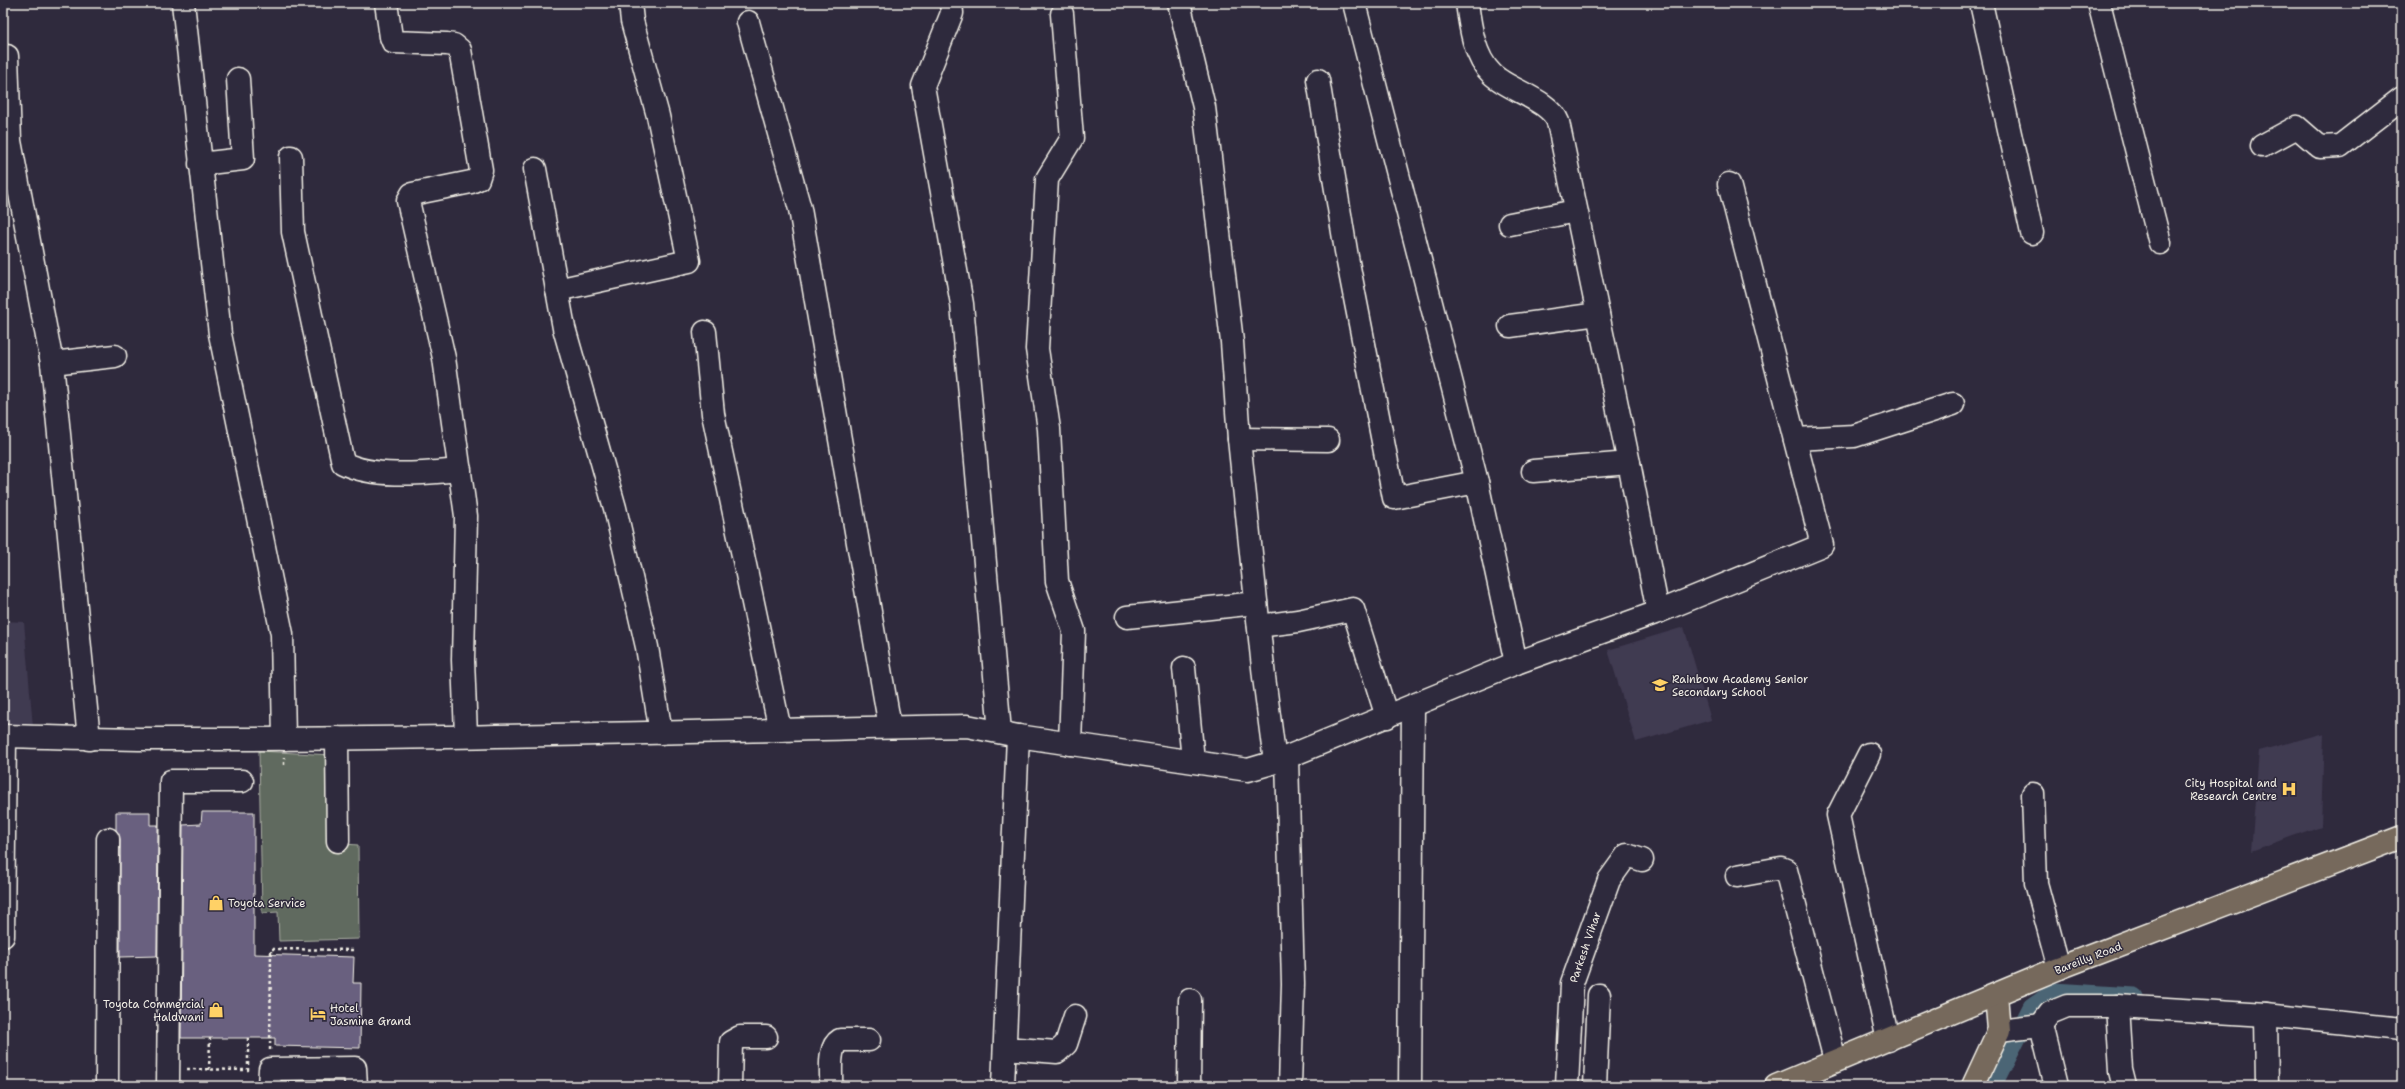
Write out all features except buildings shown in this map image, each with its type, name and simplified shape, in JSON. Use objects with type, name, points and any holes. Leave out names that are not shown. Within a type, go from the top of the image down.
[{"type":"main road","name":"Bareilly Road","points":[[1776,1086],[1835,1060],[1888,1040],[2059,968],[2402,837]]},
{"type":"main road","points":[[1973,1086],[2022,1027],[1996,995]]},
{"type":"street","points":[[183,3],[220,334],[282,634],[284,739]]},
{"type":"street","points":[[386,3],[390,37],[393,42],[448,44],[454,45],[460,50],[481,170],[478,179],[471,182],[412,194],[408,201],[444,358],[466,516],[463,660],[466,735]]},
{"type":"street","points":[[557,290],[689,261],[658,116],[632,21],[630,3]]},
{"type":"street","points":[[951,3],[952,13],[923,86],[962,304],[1009,734],[1005,1048],[1003,1086]]},
{"type":"street","points":[[1179,3],[1203,100],[1232,342],[1239,439],[1256,604],[1281,760],[1293,984],[1290,1086]]},
{"type":"street","points":[[1354,3],[1477,482],[1516,663]]},
{"type":"street","points":[[1467,3],[1474,41],[1483,64],[1492,75],[1556,115],[1629,463],[1658,612]]},
{"type":"street","points":[[1981,3],[2032,233]]},
{"type":"street","points":[[2099,3],[2160,243]]},
{"type":"street","points":[[1062,14],[1072,138],[1047,179],[1038,349],[1049,429],[1057,581],[1074,631],[1070,744]]},
{"type":"street","points":[[748,22],[800,209],[890,727]]},
{"type":"street","points":[[7,56],[6,142],[52,363],[89,739]]},
{"type":"street","points":[[200,164],[243,159],[238,79]]},
{"type":"street","points":[[1318,80],[1348,257],[1394,498],[1477,482]]},
{"type":"street","points":[[2262,146],[2297,127],[2320,147],[2340,146],[2402,98]]},
{"type":"street","points":[[291,157],[293,232],[343,463],[351,467],[401,474],[460,470]]},
{"type":"street","points":[[535,168],[564,328],[615,508],[647,647],[660,733]]},
{"type":"street","points":[[3,936],[4,736],[89,739],[284,739],[967,726],[1070,744],[1193,760],[1248,770],[1281,760],[1516,663],[1658,612],[1822,545],[1729,184]]},
{"type":"street","points":[[1510,224],[1576,211]]},
{"type":"street","points":[[1510,326],[1598,314]]},
{"type":"street","points":[[705,332],[713,414],[780,730]]},
{"type":"street","points":[[52,363],[115,356]]},
{"type":"street","points":[[1795,439],[1854,436],[1953,404]]},
{"type":"street","points":[[1239,439],[1328,440]]},
{"type":"street","points":[[1533,471],[1629,463]]},
{"type":"street","points":[[1127,617],[1256,604]]},
{"type":"street","points":[[1259,626],[1298,621],[1353,609],[1387,717]]},
{"type":"street","points":[[1184,668],[1193,760]]},
{"type":"street","points":[[1410,1086],[1413,706]]},
{"type":"street","points":[[337,738],[338,841]]},
{"type":"street","points":[[1869,754],[1838,815],[1888,1040]]},
{"type":"street","points":[[168,1077],[171,781],[242,781]]},
{"type":"street","points":[[2033,794],[2036,883],[2059,968]]},
{"type":"street","points":[[107,1086],[108,839]]},
{"type":"street","name":"Parkesh Vihar","points":[[1567,1086],[1572,983],[1609,880],[1627,856],[1642,860]]},
{"type":"street","points":[[1737,876],[1781,868],[1786,870],[1835,1060]]},
{"type":"street","points":[[1596,1086],[1599,995]]},
{"type":"street","points":[[1189,1086],[1190,1000]]},
{"type":"street","points":[[2056,1086],[2022,1027],[2067,1006],[2117,1006],[2266,1016],[2402,1029]]},
{"type":"street","points":[[2117,1006],[2121,1070],[2125,1086]]},
{"type":"street","points":[[1005,1048],[1057,1052],[1066,1044],[1075,1016]]},
{"type":"street","points":[[2266,1016],[2267,1086]]},
{"type":"street","points":[[730,1086],[730,1042],[740,1037],[766,1036]]},
{"type":"street","points":[[831,1086],[832,1048],[836,1042],[840,1040],[869,1040]]},
{"type":"street","points":[[269,1078],[355,1068],[356,1086]]},
{"type":"path","points":[[269,1078],[271,949],[356,950]]},
{"type":"path","points":[[209,1070],[210,1038]]},
{"type":"path","points":[[168,1077],[209,1070],[248,1070],[248,1038]]},
{"type":"shaded area","points":[[3,621],[24,622],[33,727],[3,728]]},
{"type":"shaded area","name":"Rainbow Academy Senior Secondary School","points":[[1684,627],[1711,720],[1636,742],[1608,650]]},
{"type":"shaded area","name":"City Hospital and Research Centre","points":[[2324,733],[2321,826],[2251,851],[2259,751]]},
{"type":"green space","points":[[259,751],[332,755],[332,843],[358,845],[359,939],[279,941],[278,912],[262,913]]},
{"type":"green space","points":[[299,1074],[329,1074],[328,1086],[299,1086]]},
{"type":"waterway","points":[[1992,1086],[2032,1007],[2053,992],[2135,997]]},
{"type":"place","name":"Rainbow Academy Senior Secondary School","points":[[1660,685]]},
{"type":"place","name":"City Hospital and Research Centre","points":[[2289,789]]},
{"type":"place","name":"Toyota Service","points":[[216,903]]},
{"type":"place","name":"Toyota Commercial Haldwani","points":[[216,1010]]},
{"type":"place","name":"Hotel Jasmine Grand","points":[[318,1014]]}]
